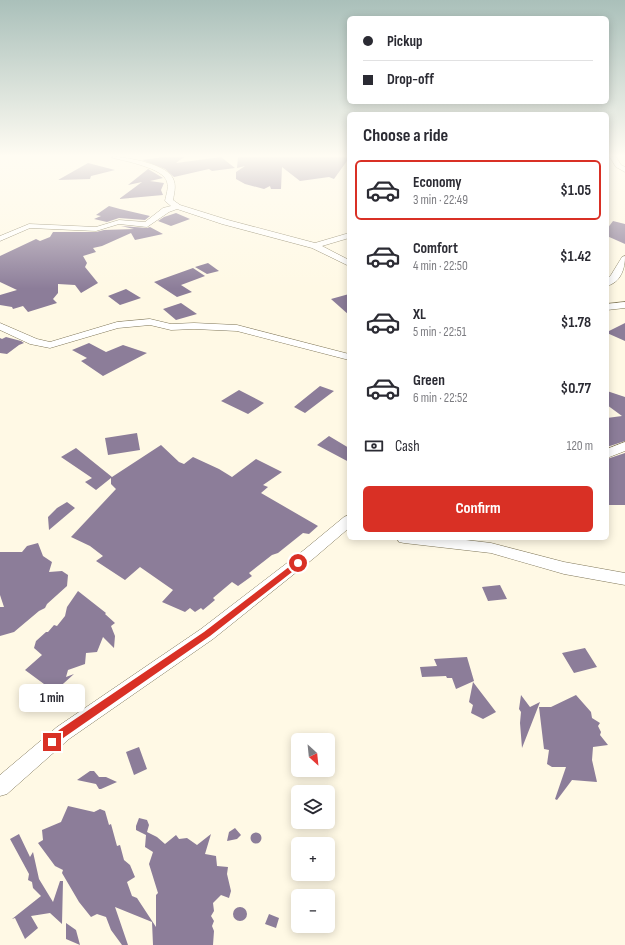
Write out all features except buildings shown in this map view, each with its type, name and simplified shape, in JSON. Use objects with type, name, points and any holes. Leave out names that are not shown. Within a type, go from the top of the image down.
[{"type":"street","points":[[169,201],[177,207],[225,222],[315,246],[347,261]]},
{"type":"street","points":[[0,239],[29,226],[96,229],[119,222],[147,225],[166,210],[177,207]]},
{"type":"street","points":[[315,246],[347,236]]},
{"type":"street","points":[[609,282],[615,277],[625,259]]},
{"type":"street","points":[[615,277],[625,282]]},
{"type":"street","points":[[609,307],[625,305]]},
{"type":"street","points":[[0,326],[34,342],[50,345],[123,324],[150,322],[171,326],[237,328],[347,356]]},
{"type":"street","points":[[609,453],[625,446]]},
{"type":"street","points":[[0,787],[63,733],[207,634],[345,526]]},
{"type":"street","points":[[421,540],[491,548],[564,568],[625,580]]},
{"type":"route","points":[[52,742],[207,634],[298,563]]}]
